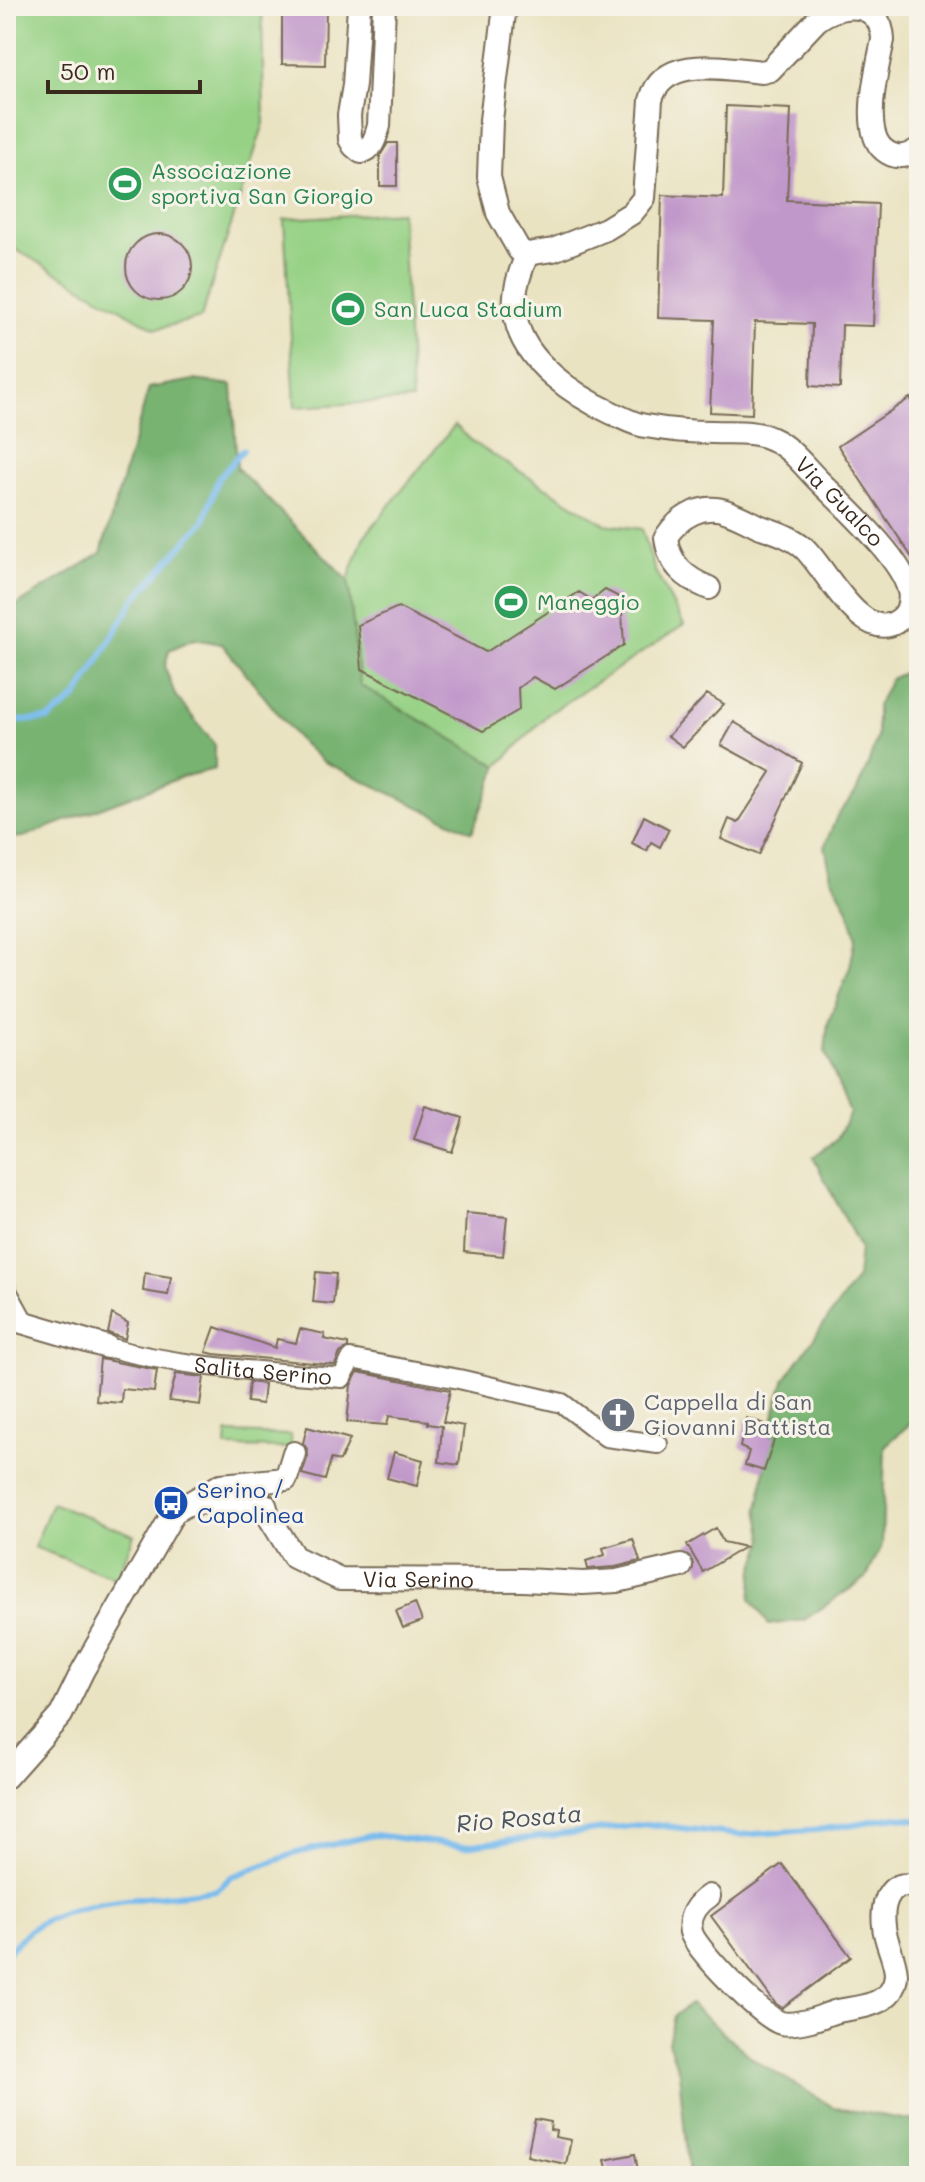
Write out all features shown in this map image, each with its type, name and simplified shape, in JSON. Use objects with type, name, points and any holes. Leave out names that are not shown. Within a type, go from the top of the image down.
[{"type":"street","points":[[359,6],[349,115],[350,139],[361,152],[373,144],[379,126],[384,6]]},
{"type":"street","points":[[505,6],[491,120],[489,177],[498,213],[519,250],[527,254],[553,250],[606,229],[640,205],[644,198],[651,100],[660,81],[677,71],[704,67],[770,70],[816,21],[824,14],[839,9],[860,7],[867,10],[883,30],[872,122],[879,146],[894,157],[905,156],[919,149]]},
{"type":"street","name":"Via Gualco","points":[[527,254],[515,288],[513,303],[516,321],[532,352],[564,385],[594,404],[642,426],[755,433],[774,439],[869,531],[896,565],[910,592],[904,617],[891,625],[877,625],[865,620],[803,546],[726,511],[712,509],[685,517],[674,525],[666,537],[672,560],[679,571],[690,580],[709,588]]},
{"type":"street","name":"Salita Serino","points":[[6,1293],[22,1322],[107,1347],[155,1358],[342,1378],[351,1359],[459,1379],[562,1403],[606,1437],[658,1444]]},
{"type":"street","points":[[6,1777],[61,1715],[83,1670],[174,1512],[221,1485],[286,1479],[294,1453]]},
{"type":"street","name":"Via Serino","points":[[191,1503],[251,1500],[265,1505],[294,1557],[340,1579],[583,1583],[617,1581],[681,1566]]},
{"type":"street","points":[[709,1896],[699,1902],[690,1922],[697,1945],[764,2013],[780,2023],[789,2023],[866,2006],[888,1995],[894,1987],[896,1974],[884,1927],[885,1901],[896,1886],[910,1885],[919,1889]]},
{"type":"green space","name":"Associazione sportiva San Giorgio","points":[[6,6],[262,6],[264,123],[201,318],[156,329],[6,244]]},
{"type":"green space","name":"San Luca Stadium","points":[[401,212],[412,400],[295,407],[284,219]]},
{"type":"green space","points":[[194,380],[232,385],[237,468],[348,580],[360,685],[498,766],[472,832],[322,761],[299,740],[222,644],[194,639],[169,650],[165,667],[175,695],[215,745],[215,769],[182,777],[23,837],[6,838],[6,612],[101,553],[149,388]]},
{"type":"green space","name":"Maneggio","points":[[455,425],[474,443],[605,524],[642,529],[655,571],[684,625],[547,715],[498,766],[360,685],[348,580],[363,538]]},
{"type":"green space","points":[[919,666],[919,1422],[912,1422],[885,1446],[882,1545],[866,1578],[804,1620],[769,1625],[751,1598],[754,1569],[764,1540],[758,1509],[776,1407],[785,1379],[857,1278],[860,1248],[813,1157],[837,1139],[850,1113],[825,1052],[828,1023],[850,967],[856,937],[847,907],[831,877],[825,845],[837,816],[856,792],[868,765],[877,737],[877,706],[890,679]]},
{"type":"green space","points":[[227,1433],[291,1435],[291,1448],[226,1447]]},
{"type":"green space","points":[[52,1503],[134,1535],[117,1579],[34,1547]]},
{"type":"green space","points":[[690,2004],[756,2061],[835,2108],[915,2121],[919,2131],[919,2176],[689,2176],[679,2072],[668,2042],[674,2016]]},
{"type":"building","points":[[282,6],[326,6],[325,65],[282,64]]},
{"type":"building","points":[[726,106],[791,109],[787,200],[878,204],[873,326],[842,325],[840,388],[810,386],[812,324],[755,322],[752,414],[710,412],[714,320],[658,318],[662,195],[723,198]]},
{"type":"building","points":[[388,143],[397,143],[397,186],[380,186],[380,156]]},
{"type":"building","points":[[159,234],[172,237],[182,244],[189,254],[192,267],[189,280],[182,290],[172,297],[159,300],[146,297],[136,290],[129,280],[126,267],[129,254],[136,244],[146,237]]},
{"type":"building","points":[[910,398],[919,413],[919,568],[838,446]]},
{"type":"building","points":[[605,590],[621,598],[624,645],[555,689],[533,677],[518,688],[519,710],[483,731],[362,669],[358,625],[398,607],[486,652],[579,592],[592,600]]},
{"type":"building","points":[[707,694],[724,704],[683,747],[668,736]]},
{"type":"building","points":[[734,722],[802,763],[759,855],[721,839],[729,819],[738,823],[771,772],[721,745]]},
{"type":"building","points":[[644,816],[669,829],[660,847],[651,842],[647,851],[632,843]]},
{"type":"building","points":[[425,1106],[463,1118],[452,1152],[414,1140]]},
{"type":"building","points":[[466,1213],[507,1217],[503,1256],[464,1252]]},
{"type":"building","points":[[316,1272],[336,1274],[333,1304],[313,1302]]},
{"type":"building","points":[[145,1273],[171,1277],[168,1295],[143,1291]]},
{"type":"building","points":[[112,1314],[128,1323],[125,1339],[108,1333]]},
{"type":"building","points":[[215,1327],[275,1348],[277,1339],[296,1343],[300,1329],[325,1334],[324,1339],[348,1344],[348,1348],[340,1353],[335,1365],[214,1354],[206,1352]]},
{"type":"building","points":[[100,1359],[157,1370],[154,1392],[122,1389],[121,1403],[96,1401]]},
{"type":"building","points":[[358,1372],[450,1390],[443,1422],[464,1426],[459,1465],[439,1462],[442,1426],[389,1416],[387,1425],[347,1422],[351,1385]]},
{"type":"building","points":[[176,1374],[204,1377],[200,1405],[169,1401]]},
{"type":"building","points":[[249,1382],[264,1384],[262,1404],[247,1402]]},
{"type":"building","name":"Cappella di San Giovanni Battista","points":[[609,1407],[629,1409],[628,1426],[607,1423]]},
{"type":"building","points":[[746,1418],[765,1424],[764,1433],[775,1437],[764,1471],[745,1465],[749,1451],[740,1447]]},
{"type":"building","points":[[307,1427],[350,1439],[340,1461],[331,1459],[325,1480],[302,1474],[308,1456],[303,1443]]},
{"type":"building","points":[[394,1452],[423,1460],[417,1486],[387,1478]]},
{"type":"building","points":[[716,1528],[723,1542],[745,1547],[703,1572],[687,1545]]},
{"type":"building","points":[[633,1539],[640,1561],[588,1569],[586,1561],[605,1555],[603,1548]]},
{"type":"building","points":[[415,1603],[422,1621],[403,1628],[396,1611]]},
{"type":"building","points":[[782,1864],[851,1957],[782,2008],[775,2003],[711,1916]]},
{"type":"building","points":[[535,2119],[551,2122],[550,2130],[556,2131],[555,2137],[571,2140],[566,2164],[527,2156]]},
{"type":"building","points":[[635,2154],[639,2176],[609,2176],[605,2160]]},
{"type":"waterway","points":[[6,717],[20,721],[49,719],[77,697],[134,600],[204,521],[218,479],[243,450]]},
{"type":"waterway","name":"Rio Rosata","points":[[6,1955],[33,1928],[55,1916],[124,1900],[217,1890],[231,1877],[296,1853],[374,1835],[463,1846],[647,1824],[739,1835],[824,1829],[896,1817],[919,1820]]},
{"type":"place","name":"Associazione sportiva San Giorgio","points":[[125,184]]},
{"type":"place","name":"San Luca Stadium","points":[[348,309]]},
{"type":"place","name":"Maneggio","points":[[511,602]]},
{"type":"place","name":"Cappella di San Giovanni Battista","points":[[618,1415]]},
{"type":"place","name":"Serino / Capolinea","points":[[171,1503]]}]
